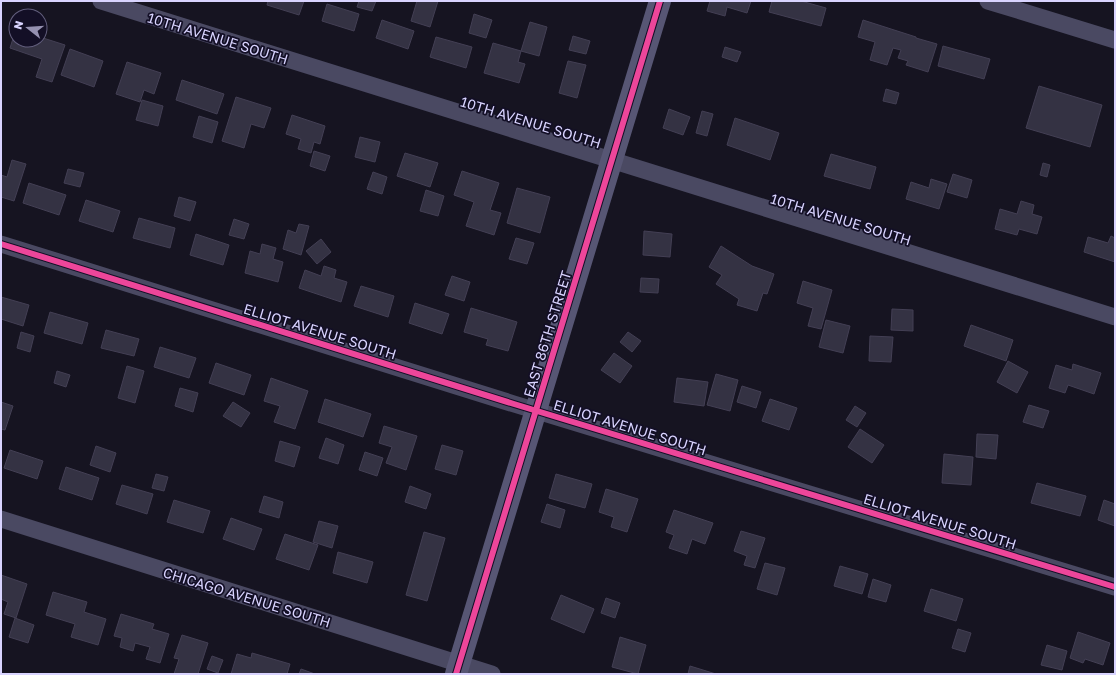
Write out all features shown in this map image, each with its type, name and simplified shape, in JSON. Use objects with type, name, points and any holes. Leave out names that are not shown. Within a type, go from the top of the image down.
[{"type":"street","name":"10TH AVENUE SOUTH","points":[[101,1],[1115,317]]},
{"type":"street","name":"EAST 86TH STREET","points":[[457,669],[660,1]]},
{"type":"street","points":[[988,1],[1115,40]]},
{"type":"street","name":"ELLIOT AVENUE SOUTH","points":[[1,244],[536,410],[1115,587]]},
{"type":"street","name":"CHICAGO AVENUE SOUTH","points":[[1,519],[457,669],[492,674]]},
{"type":"building","points":[[268,1],[304,1],[299,15],[267,5]]},
{"type":"building","points":[[359,1],[376,1],[372,11],[357,7]]},
{"type":"building","points":[[417,1],[438,1],[430,27],[411,21]]},
{"type":"building","points":[[710,1],[751,1],[747,13],[727,7],[725,16],[707,11]]},
{"type":"building","points":[[772,1],[801,1],[826,8],[821,26],[769,12]]},
{"type":"building","points":[[327,4],[359,14],[354,31],[322,21]]},
{"type":"building","points":[[474,14],[492,20],[486,38],[469,33]]},
{"type":"building","points":[[382,20],[414,31],[408,49],[376,38]]},
{"type":"building","points":[[863,20],[937,44],[928,72],[906,65],[908,61],[898,58],[901,50],[893,48],[887,65],[870,60],[875,42],[858,37]]},
{"type":"building","points":[[530,22],[547,27],[539,56],[521,51]]},
{"type":"building","points":[[573,36],[590,41],[586,54],[569,50]]},
{"type":"building","points":[[436,37],[472,47],[466,68],[430,57]]},
{"type":"building","points":[[48,40],[65,45],[52,82],[36,77],[42,59],[10,48],[48,48]]},
{"type":"building","points":[[493,43],[521,51],[518,62],[525,64],[519,83],[484,73]]},
{"type":"building","points":[[943,46],[990,59],[984,79],[938,66]]},
{"type":"building","points":[[725,47],[741,52],[737,62],[722,57]]},
{"type":"building","points":[[70,49],[103,61],[94,87],[61,75]]},
{"type":"building","points":[[568,61],[586,65],[577,98],[559,93]]},
{"type":"building","points":[[127,62],[161,73],[154,94],[144,90],[140,102],[116,94]]},
{"type":"building","points":[[182,80],[224,94],[217,114],[176,100]]},
{"type":"building","points":[[1039,86],[1102,105],[1090,147],[1026,128]]},
{"type":"building","points":[[886,89],[899,93],[896,104],[883,101]]},
{"type":"building","points":[[236,97],[271,108],[264,128],[251,124],[244,148],[222,141]]},
{"type":"building","points":[[142,100],[163,106],[158,126],[136,120]]},
{"type":"building","points":[[669,109],[690,117],[683,135],[663,128]]},
{"type":"building","points":[[702,111],[713,114],[707,136],[696,133]]},
{"type":"building","points":[[292,115],[325,126],[320,144],[314,142],[311,153],[298,149],[301,139],[286,134]]},
{"type":"building","points":[[199,116],[218,122],[212,143],[193,137]]},
{"type":"building","points":[[735,118],[779,133],[770,160],[727,145]]},
{"type":"building","points":[[360,137],[380,142],[375,162],[355,157]]},
{"type":"building","points":[[314,151],[330,156],[325,171],[310,166]]},
{"type":"building","points":[[405,153],[438,163],[430,187],[397,176]]},
{"type":"building","points":[[831,154],[876,167],[870,189],[824,176]]},
{"type":"building","points":[[12,160],[26,164],[14,201],[1,197],[1,175],[7,177]]},
{"type":"building","points":[[1043,163],[1050,165],[1047,177],[1040,175]]},
{"type":"building","points":[[68,169],[84,173],[80,187],[64,183]]},
{"type":"building","points":[[462,171],[499,183],[490,210],[501,213],[494,235],[466,226],[474,202],[454,195]]},
{"type":"building","points":[[373,172],[387,177],[382,194],[367,189]]},
{"type":"building","points":[[953,174],[972,180],[967,198],[947,192]]},
{"type":"building","points":[[931,179],[947,184],[939,209],[906,199],[911,182],[929,188]]},
{"type":"building","points":[[29,183],[66,195],[59,215],[23,203]]},
{"type":"building","points":[[517,188],[550,197],[540,233],[507,223]]},
{"type":"building","points":[[426,190],[444,196],[438,216],[420,211]]},
{"type":"building","points":[[179,197],[196,202],[190,221],[174,216]]},
{"type":"building","points":[[86,200],[120,211],[113,232],[79,221]]},
{"type":"building","points":[[1021,201],[1034,205],[1032,214],[1042,217],[1037,234],[1019,229],[1017,235],[995,229],[1000,209],[1017,214]]},
{"type":"building","points":[[139,218],[175,228],[170,248],[133,238]]},
{"type":"building","points":[[234,219],[249,224],[244,239],[229,235]]},
{"type":"building","points":[[299,224],[309,226],[301,255],[283,249],[288,230],[296,233]]},
{"type":"building","points":[[644,231],[672,234],[670,257],[643,255]]},
{"type":"building","points":[[196,234],[229,245],[223,265],[190,255]]},
{"type":"building","points":[[1111,236],[1115,238],[1115,262],[1084,252],[1088,237],[1108,243]]},
{"type":"building","points":[[516,238],[534,243],[527,264],[509,259]]},
{"type":"building","points":[[321,239],[331,252],[317,264],[306,251]]},
{"type":"building","points":[[262,244],[276,248],[273,259],[283,262],[278,282],[245,273],[250,251],[260,254]]},
{"type":"building","points":[[721,246],[752,266],[774,274],[767,294],[763,293],[757,311],[737,305],[739,299],[716,284],[722,275],[709,267]]},
{"type":"building","points":[[324,266],[336,270],[334,278],[347,282],[341,302],[299,288],[305,270],[321,276]]},
{"type":"building","points":[[452,276],[470,282],[464,301],[445,295]]},
{"type":"building","points":[[641,278],[659,279],[658,293],[640,292]]},
{"type":"building","points":[[803,281],[832,290],[821,329],[808,326],[813,308],[797,303]]},
{"type":"building","points":[[361,286],[394,296],[388,317],[354,306]]},
{"type":"building","points":[[1,297],[29,305],[23,326],[1,319]]},
{"type":"building","points":[[415,303],[449,314],[442,334],[409,323]]},
{"type":"building","points":[[471,308],[517,322],[508,351],[486,345],[488,339],[464,332]]},
{"type":"building","points":[[892,309],[913,310],[913,331],[891,330]]},
{"type":"building","points":[[50,312],[88,323],[82,344],[44,333]]},
{"type":"building","points":[[826,320],[850,326],[843,353],[819,347]]},
{"type":"building","points":[[971,325],[1013,340],[1006,361],[964,346]]},
{"type":"building","points":[[106,330],[139,339],[134,356],[101,348]]},
{"type":"building","points":[[21,332],[34,336],[30,352],[17,348]]},
{"type":"building","points":[[628,332],[641,341],[632,352],[620,342]]},
{"type":"building","points":[[870,336],[893,337],[891,362],[869,361]]},
{"type":"building","points":[[160,347],[196,358],[189,378],[154,367]]},
{"type":"building","points":[[614,353],[632,366],[620,383],[601,370]]},
{"type":"building","points":[[1008,361],[1028,372],[1017,393],[997,382]]},
{"type":"building","points":[[216,363],[251,375],[244,395],[209,383]]},
{"type":"building","points":[[1073,364],[1101,373],[1094,394],[1068,385],[1065,393],[1049,388],[1056,365],[1072,370]]},
{"type":"building","points":[[127,366],[144,371],[135,403],[118,398]]},
{"type":"building","points":[[57,371],[70,375],[66,387],[54,383]]},
{"type":"building","points":[[716,374],[738,380],[730,411],[707,405]]},
{"type":"building","points":[[271,378],[308,391],[295,429],[274,422],[280,406],[264,401]]},
{"type":"building","points":[[677,378],[708,382],[704,406],[674,402]]},
{"type":"building","points":[[742,386],[761,392],[756,408],[737,402]]},
{"type":"building","points":[[180,388],[198,393],[193,412],[175,406]]},
{"type":"building","points":[[325,399],[371,414],[363,437],[318,422]]},
{"type":"building","points":[[770,399],[797,408],[789,430],[762,421]]},
{"type":"building","points":[[1,402],[13,406],[5,430],[1,429]]},
{"type":"building","points":[[233,402],[250,413],[241,427],[223,416]]},
{"type":"building","points":[[1029,405],[1049,411],[1043,428],[1023,422]]},
{"type":"building","points":[[855,406],[866,413],[857,427],[846,420]]},
{"type":"building","points":[[384,426],[417,436],[406,470],[386,463],[392,447],[379,443]]},
{"type":"building","points":[[860,429],[884,445],[872,463],[848,447]]},
{"type":"building","points":[[977,434],[998,435],[996,459],[976,457]]},
{"type":"building","points":[[326,438],[344,445],[338,464],[319,458]]},
{"type":"building","points":[[280,441],[300,447],[294,467],[275,461]]},
{"type":"building","points":[[442,445],[463,451],[456,475],[435,469]]},
{"type":"building","points":[[96,446],[116,453],[110,472],[90,465]]},
{"type":"building","points":[[10,450],[43,461],[37,479],[4,468]]},
{"type":"building","points":[[365,452],[383,458],[377,476],[359,470]]},
{"type":"building","points":[[944,454],[973,457],[971,485],[942,483]]},
{"type":"building","points":[[66,467],[99,478],[92,500],[59,489]]},
{"type":"building","points":[[156,474],[168,477],[164,491],[152,488]]},
{"type":"building","points":[[556,474],[592,484],[585,508],[549,498]]},
{"type":"building","points":[[1037,483],[1086,496],[1080,516],[1031,503]]},
{"type":"building","points":[[122,485],[153,494],[147,514],[116,504]]},
{"type":"building","points":[[410,486],[431,494],[426,509],[405,502]]},
{"type":"building","points":[[606,489],[638,499],[627,532],[611,527],[614,517],[599,512]]},
{"type":"building","points":[[264,496],[283,502],[279,518],[259,512]]},
{"type":"building","points":[[174,500],[210,511],[203,533],[167,522]]},
{"type":"building","points":[[1104,500],[1115,504],[1115,526],[1098,520]]},
{"type":"building","points":[[547,504],[565,510],[560,528],[541,522]]},
{"type":"building","points":[[674,510],[713,523],[705,544],[692,539],[687,554],[669,548],[674,535],[666,532]]},
{"type":"building","points":[[231,518],[262,529],[254,550],[223,539]]},
{"type":"building","points":[[319,521],[338,526],[332,548],[313,542]]},
{"type":"building","points":[[741,531],[765,538],[755,568],[744,565],[747,556],[734,551]]},
{"type":"building","points":[[424,532],[445,538],[427,601],[406,595]]},
{"type":"building","points":[[285,534],[318,545],[309,570],[276,559]]},
{"type":"building","points":[[338,552],[373,562],[367,583],[333,573]]},
{"type":"building","points":[[765,563],[785,568],[777,595],[757,589]]},
{"type":"building","points":[[840,566],[868,574],[862,594],[834,586]]},
{"type":"building","points":[[1,575],[27,584],[16,618],[4,614],[8,602],[1,599]]},
{"type":"building","points":[[873,579],[891,585],[886,602],[868,597]]},
{"type":"building","points":[[931,589],[963,599],[956,621],[924,611]]},
{"type":"building","points":[[53,592],[87,602],[84,612],[106,619],[98,645],[71,637],[75,624],[46,615]]},
{"type":"building","points":[[561,595],[594,609],[584,633],[551,619]]},
{"type":"building","points":[[606,598],[620,603],[615,618],[601,613]]},
{"type":"building","points":[[121,614],[154,624],[152,629],[169,634],[160,663],[146,659],[150,647],[135,643],[133,651],[120,647],[122,638],[114,636]]},
{"type":"building","points":[[15,618],[34,625],[28,643],[9,637]]},
{"type":"building","points":[[958,629],[971,633],[965,652],[952,648]]},
{"type":"building","points":[[1078,632],[1110,643],[1103,665],[1085,659],[1083,663],[1070,658]]},
{"type":"building","points":[[182,635],[208,643],[198,674],[174,674],[179,659],[174,658]]},
{"type":"building","points":[[620,637],[646,645],[638,674],[612,667]]},
{"type":"building","points":[[1047,645],[1067,651],[1062,670],[1041,665]]},
{"type":"building","points":[[252,653],[290,664],[287,674],[231,674],[237,654],[251,658]]},
{"type":"building","points":[[212,656],[223,660],[218,673],[207,669]]},
{"type":"building","points":[[690,666],[716,674],[688,674]]},
{"type":"building","points":[[301,669],[315,674],[299,674]]},
{"type":"cycle path","points":[[456,674],[660,1]]},
{"type":"cycle path","points":[[1,244],[514,404],[1115,587]]}]
